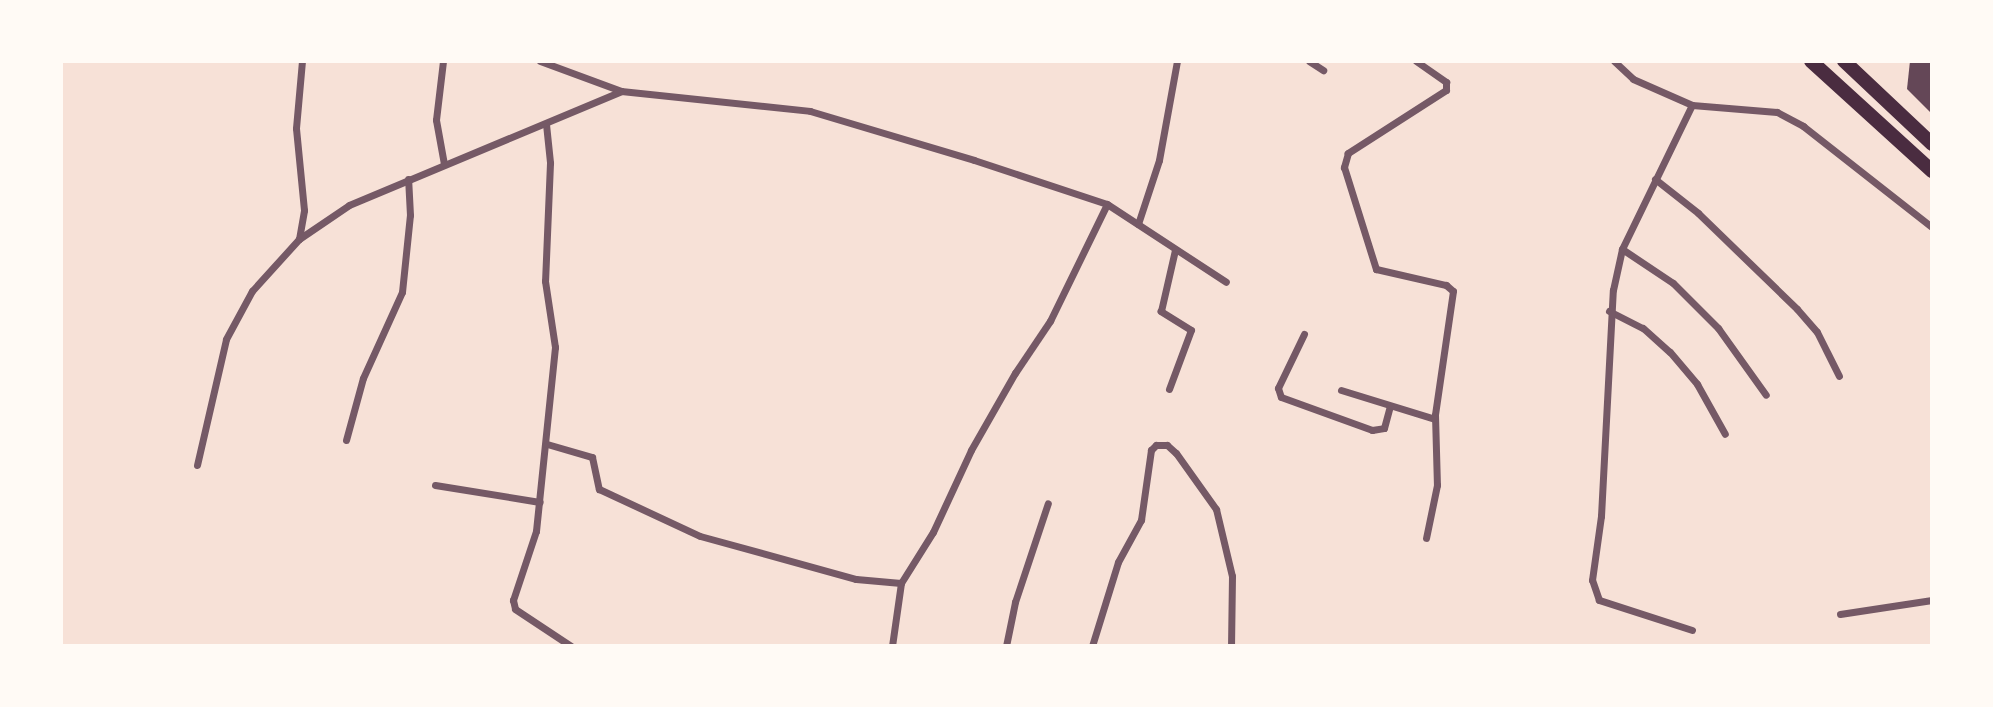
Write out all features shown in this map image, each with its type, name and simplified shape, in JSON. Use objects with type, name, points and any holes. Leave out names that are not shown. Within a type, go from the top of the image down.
[{"type":"highway","points":[[1811,61],[1932,171]]},
{"type":"highway","points":[[1844,61],[1930,141]]},
{"type":"street","points":[[299,239],[304,210],[296,128],[302,61]]},
{"type":"street","points":[[443,61],[436,120],[444,164]]},
{"type":"street","points":[[540,61],[621,91],[810,111],[1107,204],[1226,282]]},
{"type":"street","points":[[1138,224],[1159,160],[1177,61]]},
{"type":"street","points":[[1309,61],[1323,70]]},
{"type":"street","points":[[1416,61],[1446,82],[1446,90],[1349,153],[1344,167],[1376,269],[1446,285],[1452,291],[1435,419],[1437,485],[1426,538]]},
{"type":"street","points":[[1614,61],[1633,79],[1692,105],[1777,112],[1803,126],[1932,227]]},
{"type":"street","points":[[197,465],[226,339],[252,291],[299,239],[349,205],[621,91]]},
{"type":"street","points":[[1692,105],[1622,249],[1609,311],[1601,516],[1594,592],[1599,600],[1692,630]]},
{"type":"street","points":[[546,124],[550,163],[545,281],[555,347],[540,502],[532,547],[513,600],[515,609],[570,646]]},
{"type":"street","points":[[346,440],[363,377],[402,292],[410,215],[408,179]]},
{"type":"street","points":[[1654,180],[1698,213],[1797,309],[1817,332],[1839,376]]},
{"type":"street","points":[[892,646],[901,583],[933,532],[1009,384],[1050,321],[1107,204]]},
{"type":"street","points":[[1622,249],[1673,283],[1718,328],[1766,395]]},
{"type":"street","points":[[1169,389],[1191,330],[1161,311],[1175,250]]},
{"type":"street","points":[[1609,311],[1643,328],[1670,352],[1697,384],[1725,434]]},
{"type":"street","points":[[1304,334],[1278,388],[1281,397],[1371,430],[1384,428],[1390,407]]},
{"type":"street","points":[[1341,390],[1435,419]]},
{"type":"street","points":[[547,444],[592,457],[599,489],[700,536],[856,579],[901,583]]},
{"type":"street","points":[[1092,646],[1118,562],[1141,520],[1151,450],[1156,445],[1167,445],[1176,453],[1216,509],[1232,576],[1231,646]]},
{"type":"street","points":[[435,485],[540,502]]},
{"type":"street","points":[[1006,646],[1014,601],[1048,503]]},
{"type":"street","points":[[1840,614],[1932,600]]},
{"type":"building","points":[[1910,61],[1932,61],[1932,114],[1907,89]]}]
